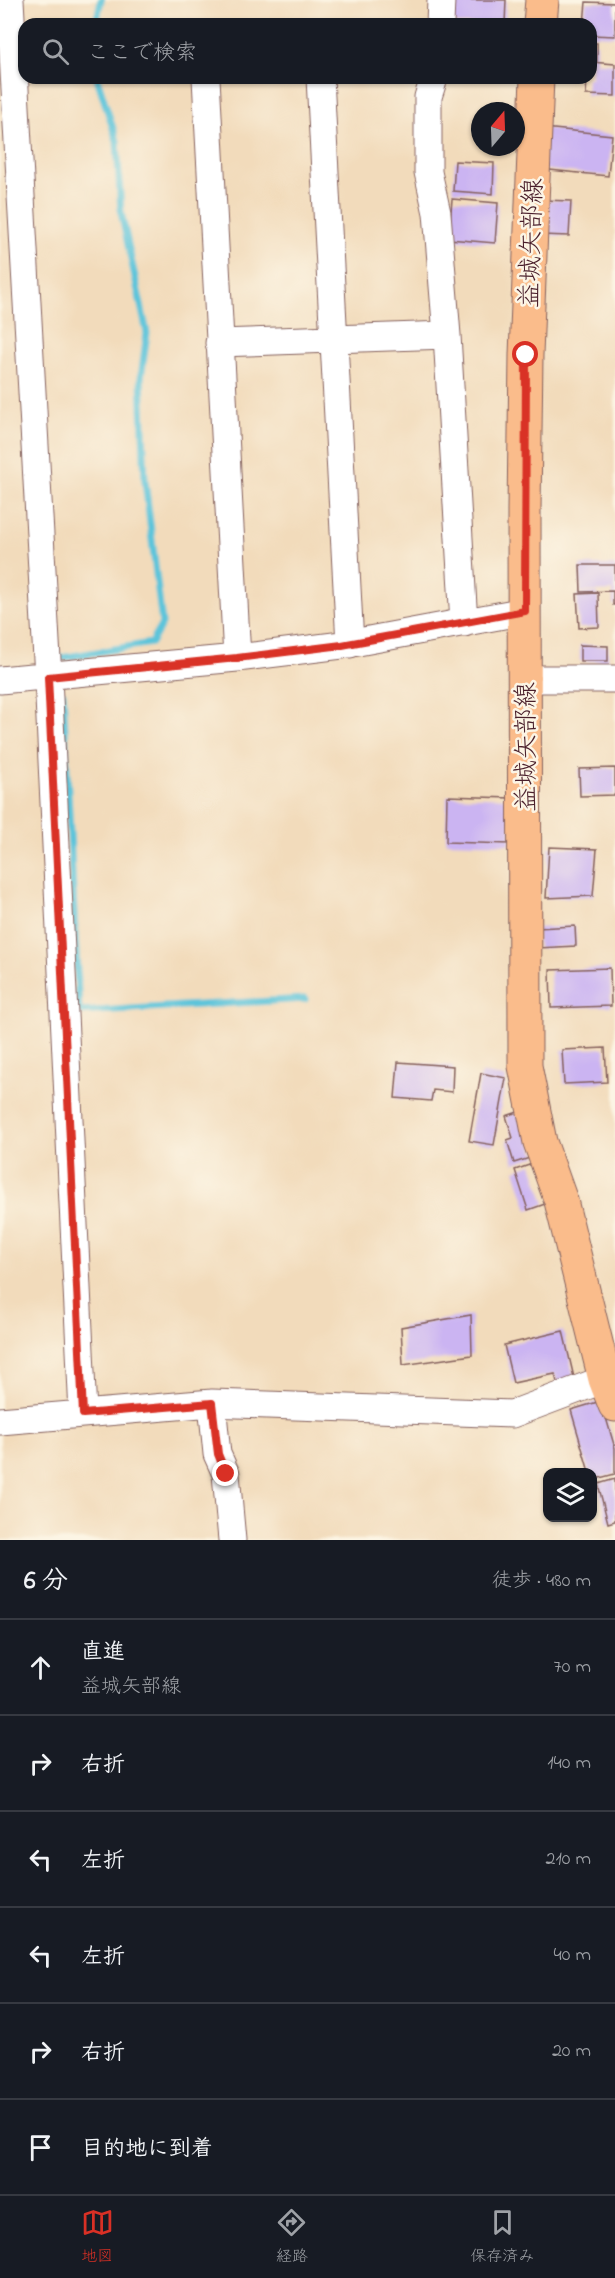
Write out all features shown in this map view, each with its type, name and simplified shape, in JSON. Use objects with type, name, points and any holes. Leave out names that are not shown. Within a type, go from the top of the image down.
[{"type":"main road","points":[[540,18],[542,0]]},
{"type":"main road","name":"益城矢部線","points":[[537,84],[526,355],[525,1066],[540,1142],[561,1201],[612,1390]]},
{"type":"street","points":[[10,0],[48,677],[83,1414]]},
{"type":"street","points":[[440,18],[441,0]]},
{"type":"street","points":[[206,84],[237,658]]},
{"type":"street","points":[[320,84],[350,644]]},
{"type":"street","points":[[432,84],[428,97],[428,172],[437,213],[447,335],[464,623]]},
{"type":"street","points":[[219,343],[447,335]]},
{"type":"street","points":[[0,680],[237,658],[350,644],[525,611]]},
{"type":"street","points":[[526,680],[615,679]]},
{"type":"street","points":[[0,1421],[212,1403],[512,1413],[612,1390]]},
{"type":"street","points":[[212,1403],[218,1454],[226,1474],[232,1540]]},
{"type":"building","points":[[447,0],[506,0],[505,18],[446,18]]},
{"type":"building","points":[[586,2],[615,3],[615,36],[597,35],[597,18],[585,18]]},
{"type":"building","points":[[597,62],[615,64],[615,96],[586,95],[587,84],[597,84]]},
{"type":"building","points":[[544,128],[612,135],[608,176],[540,169]]},
{"type":"building","points":[[455,161],[494,163],[493,194],[453,191]]},
{"type":"building","points":[[452,199],[498,203],[495,243],[449,239]]},
{"type":"building","points":[[542,200],[571,201],[569,236],[541,235]]},
{"type":"building","points":[[580,565],[615,565],[615,605],[613,605],[613,591],[581,592]]},
{"type":"building","points":[[598,593],[599,627],[579,628],[577,594]]},
{"type":"building","points":[[580,645],[608,646],[608,661],[580,661]]},
{"type":"building","points":[[615,768],[615,795],[580,796],[579,769]]},
{"type":"building","points":[[447,796],[511,798],[510,844],[446,842]]},
{"type":"building","points":[[549,847],[597,849],[593,896],[546,898]]},
{"type":"building","points":[[575,926],[576,946],[538,948],[537,928]]},
{"type":"building","points":[[610,968],[611,1006],[551,1008],[550,970]]},
{"type":"building","points":[[605,1048],[607,1082],[564,1084],[562,1050]]},
{"type":"building","points":[[398,1062],[453,1066],[452,1092],[433,1090],[431,1101],[395,1098]]},
{"type":"building","points":[[481,1073],[506,1078],[494,1145],[469,1141]]},
{"type":"building","points":[[521,1111],[536,1156],[514,1163],[507,1140],[513,1138],[506,1116]]},
{"type":"building","points":[[532,1164],[545,1204],[528,1210],[515,1170]]},
{"type":"building","points":[[471,1315],[472,1355],[403,1365],[401,1327]]},
{"type":"building","points":[[563,1331],[576,1386],[559,1390],[555,1374],[513,1383],[504,1345]]},
{"type":"building","points":[[601,1401],[615,1448],[615,1474],[597,1479],[597,1468],[588,1468],[571,1410]]},
{"type":"building","points":[[615,1479],[615,1521],[608,1523],[598,1484]]},
{"type":"waterway","points":[[97,18],[101,0]]},
{"type":"waterway","points":[[61,658],[151,643],[162,624],[145,481],[141,378],[147,333],[121,212],[117,141],[99,84]]},
{"type":"waterway","points":[[63,694],[79,1012],[305,999]]},
{"type":"route","points":[[226,1474],[218,1454],[212,1403],[83,1414],[48,677],[342,645],[525,611],[526,355]]}]
